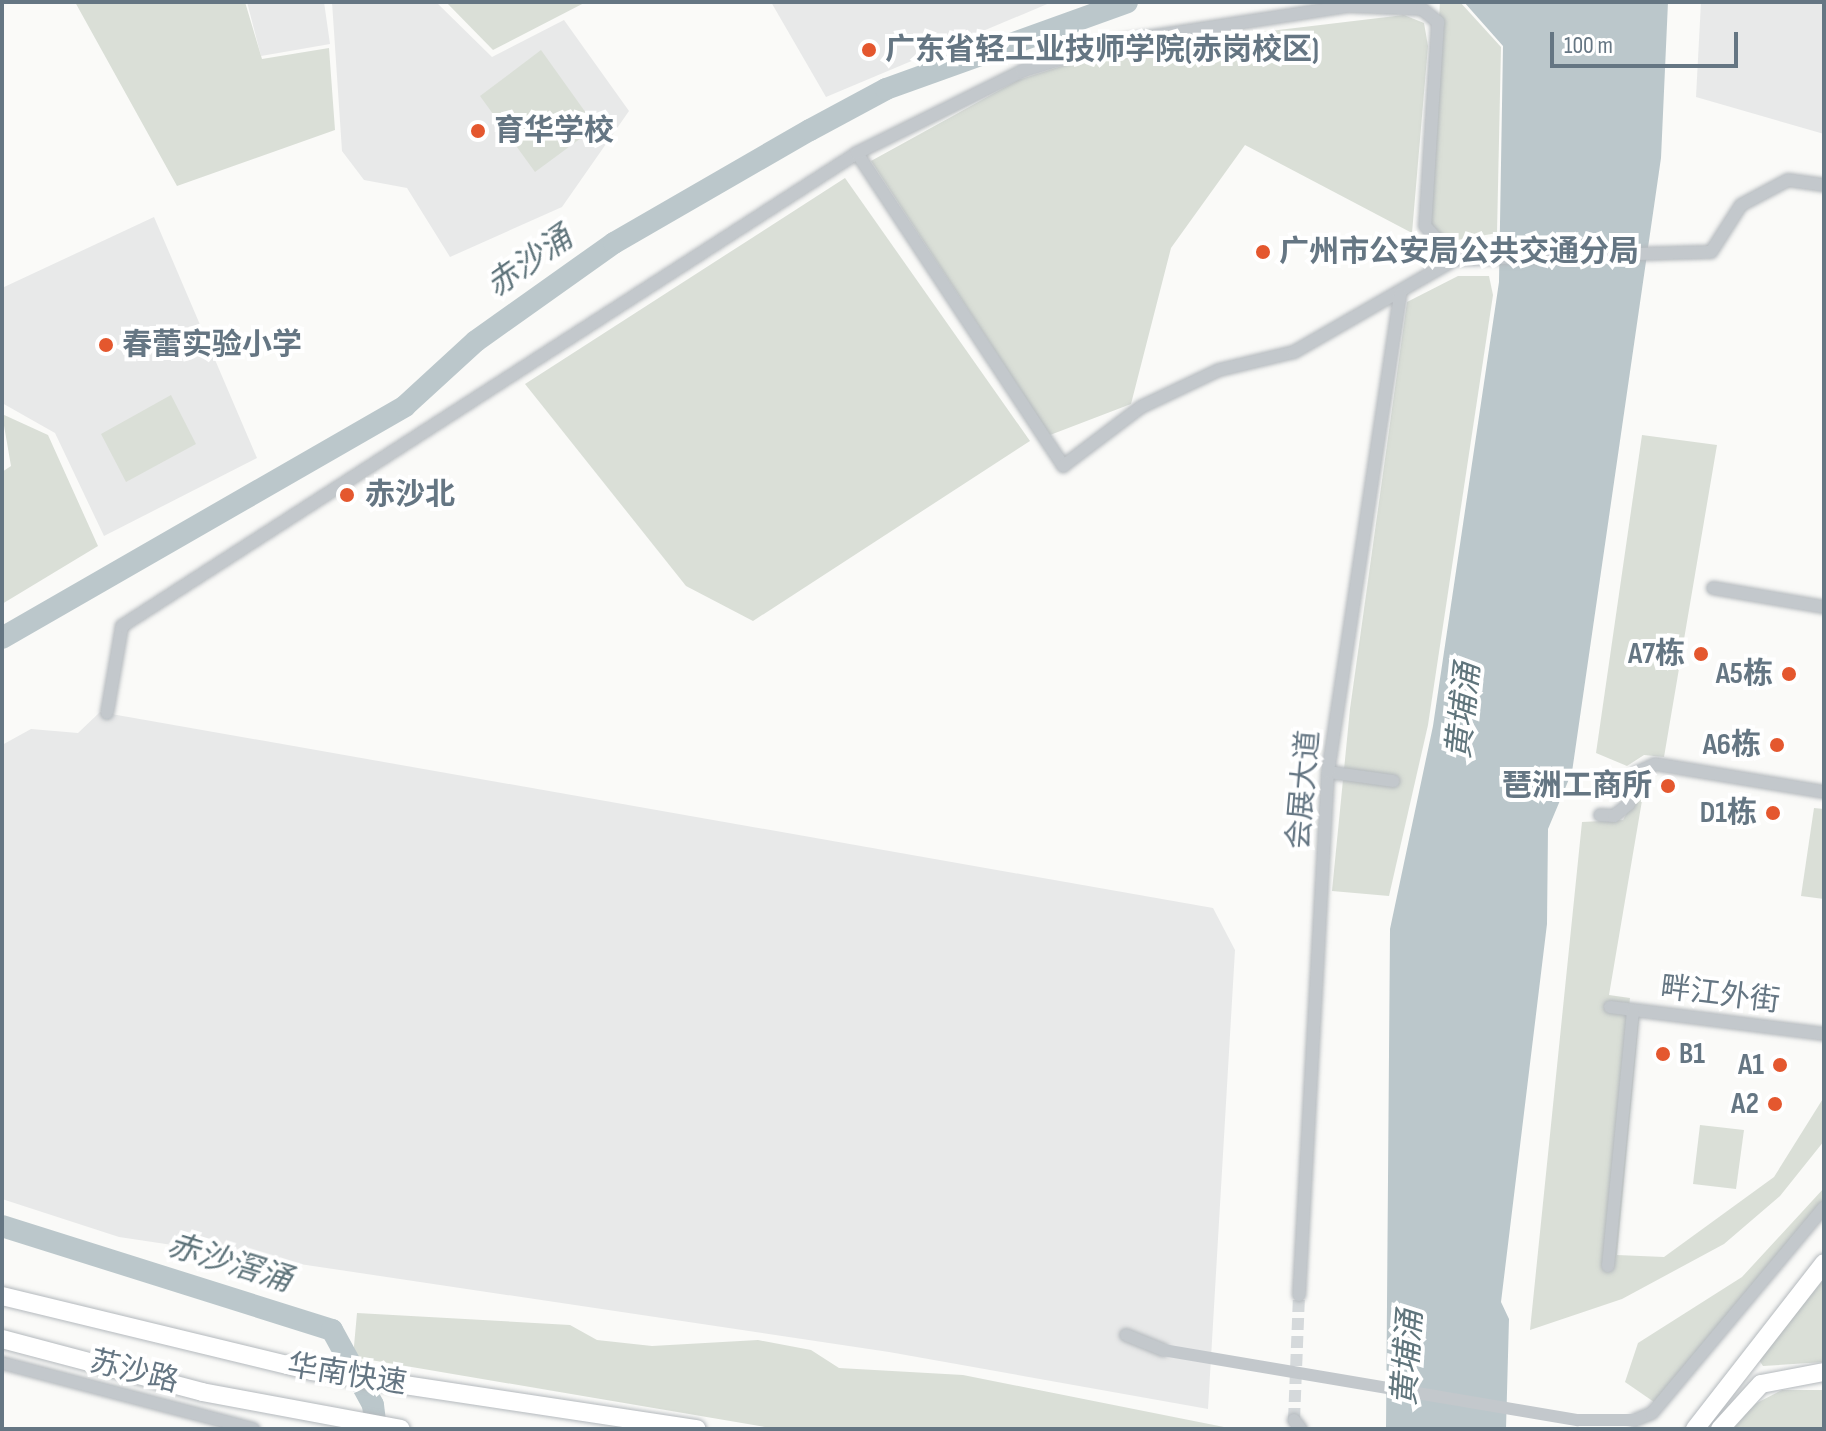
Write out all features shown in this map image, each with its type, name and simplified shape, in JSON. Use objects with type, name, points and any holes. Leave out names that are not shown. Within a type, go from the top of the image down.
[{"type":"highway","points":[[1729,1385],[1824,1247]]},
{"type":"highway","points":[[1695,1429],[1824,1263]]},
{"type":"highway","name":"华南快速","points":[[2,1296],[339,1375],[697,1429]]},
{"type":"highway","name":"华南快速","points":[[2,1339],[334,1425],[401,1429]]},
{"type":"highway","points":[[1720,1429],[1761,1384],[1797,1371],[1824,1372]]},
{"type":"street","points":[[107,713],[122,626],[857,153],[1022,71],[1116,42],[1349,6],[1422,9],[1438,22],[1425,226],[1456,259]]},
{"type":"street","points":[[857,153],[1063,466],[1141,407],[1219,370],[1294,352],[1400,294],[1456,259],[1711,252],[1741,205],[1788,180],[1824,185]]},
{"type":"street","name":"会展大道","points":[[1299,1295],[1328,772],[1400,294]]},
{"type":"street","points":[[1713,588],[1824,607]]},
{"type":"street","points":[[1600,815],[1614,816],[1629,804],[1636,773],[1657,768],[1824,792]]},
{"type":"street","points":[[1328,772],[1393,781]]},
{"type":"street","name":"畔江外街","points":[[1610,1007],[1824,1034]]},
{"type":"street","points":[[1608,1266],[1633,1010]]},
{"type":"street","points":[[1126,1335],[1163,1350],[1578,1420],[1635,1420],[1652,1413],[1824,1207]]},
{"type":"street","name":"苏沙路","points":[[2,1363],[254,1429]]},
{"type":"shaded area","points":[[75,2],[245,2],[262,59],[329,48],[335,130],[177,186]]},
{"type":"shaded area","points":[[247,2],[324,2],[330,44],[261,56]]},
{"type":"shaded area","name":"育华学校","points":[[332,2],[436,2],[492,57],[564,20],[629,111],[562,207],[450,257],[407,188],[364,180],[342,151]]},
{"type":"shaded area","points":[[446,2],[586,2],[493,50]]},
{"type":"shaded area","name":"广东省轻工业技师学院(赤岗校区)","points":[[771,2],[1052,2],[826,97]]},
{"type":"shaded area","points":[[1440,2],[1460,2],[1501,47],[1497,233],[1452,241],[1427,226]]},
{"type":"shaded area","points":[[1701,2],[1824,2],[1824,134],[1696,97]]},
{"type":"shaded area","points":[[1404,15],[1424,23],[1428,46],[1412,233],[1245,145],[1171,248],[1131,404],[1050,435],[871,161],[1018,80],[1112,50]]},
{"type":"shaded area","points":[[541,50],[596,127],[535,172],[480,96]]},
{"type":"shaded area","points":[[845,178],[1030,441],[753,621],[686,586],[525,384]]},
{"type":"shaded area","name":"春蕾实验小学","points":[[154,217],[257,458],[104,536],[55,433],[2,403],[2,288]]},
{"type":"shaded area","points":[[1458,276],[1489,276],[1493,295],[1428,725],[1389,896],[1332,891],[1350,709],[1407,302]]},
{"type":"shaded area","points":[[171,395],[196,444],[126,482],[101,434]]},
{"type":"shaded area","points":[[2,414],[48,435],[98,546],[2,604],[2,472],[11,466]]},
{"type":"shaded area","points":[[1642,435],[1717,445],[1664,757],[1644,755],[1627,766],[1596,753]]},
{"type":"shaded area","points":[[100,712],[1213,908],[1235,950],[1208,1409],[889,1352],[119,1237],[2,1199],[2,745],[31,729],[78,733]]},
{"type":"shaded area","points":[[1646,777],[1609,995],[1630,998],[1628,1016],[1639,1018],[1617,1255],[1664,1257],[1774,1177],[1824,1097],[1824,1141],[1780,1196],[1724,1244],[1622,1299],[1530,1330],[1582,822],[1623,820]]},
{"type":"shaded area","points":[[1814,808],[1824,809],[1824,899],[1801,896]]},
{"type":"shaded area","points":[[1700,1125],[1744,1130],[1736,1189],[1693,1184]]},
{"type":"shaded area","points":[[1824,1188],[1824,1200],[1654,1402],[1625,1382],[1638,1343],[1742,1277]]},
{"type":"shaded area","points":[[1824,1279],[1824,1362],[1763,1366],[1757,1357]]},
{"type":"shaded area","points":[[357,1313],[570,1325],[597,1340],[652,1346],[758,1340],[811,1350],[839,1368],[963,1375],[1234,1429],[777,1429],[353,1357]]},
{"type":"shaded area","points":[[1782,1390],[1824,1390],[1824,1429],[1733,1429],[1753,1405]]},
{"type":"water","name":"黄埔涌","points":[[1464,2],[1668,2],[1661,158],[1572,772],[1548,829],[1547,924],[1501,1302],[1509,1319],[1506,1429],[1386,1429],[1390,929],[1433,726],[1499,282],[1503,46]]},
{"type":"waterway","name":"赤沙涌","points":[[2,638],[405,406],[476,341],[614,243],[810,130],[886,89],[1127,2]]},
{"type":"waterway","name":"赤沙滘涌","points":[[2,1226],[332,1330],[373,1405],[376,1429]]},
{"type":"tunnel","points":[[1294,1420],[1299,1295]]},
{"type":"place","name":"广东省轻工业技师学院(赤岗校区)","points":[[869,50]]},
{"type":"place","name":"育华学校","points":[[478,131]]},
{"type":"place","name":"广州市公安局公共交通分局","points":[[1263,252]]},
{"type":"place","name":"春蕾实验小学","points":[[106,345]]},
{"type":"place","name":"赤沙北","points":[[347,495]]},
{"type":"place","name":"A7栋","points":[[1701,654]]},
{"type":"place","name":"A5栋","points":[[1789,674]]},
{"type":"place","name":"A6栋","points":[[1777,745]]},
{"type":"place","name":"琶洲工商所","points":[[1668,786]]},
{"type":"place","name":"D1栋","points":[[1773,813]]},
{"type":"place","name":"B1","points":[[1663,1054]]},
{"type":"place","name":"A1","points":[[1780,1065]]},
{"type":"place","name":"A2","points":[[1775,1104]]}]
